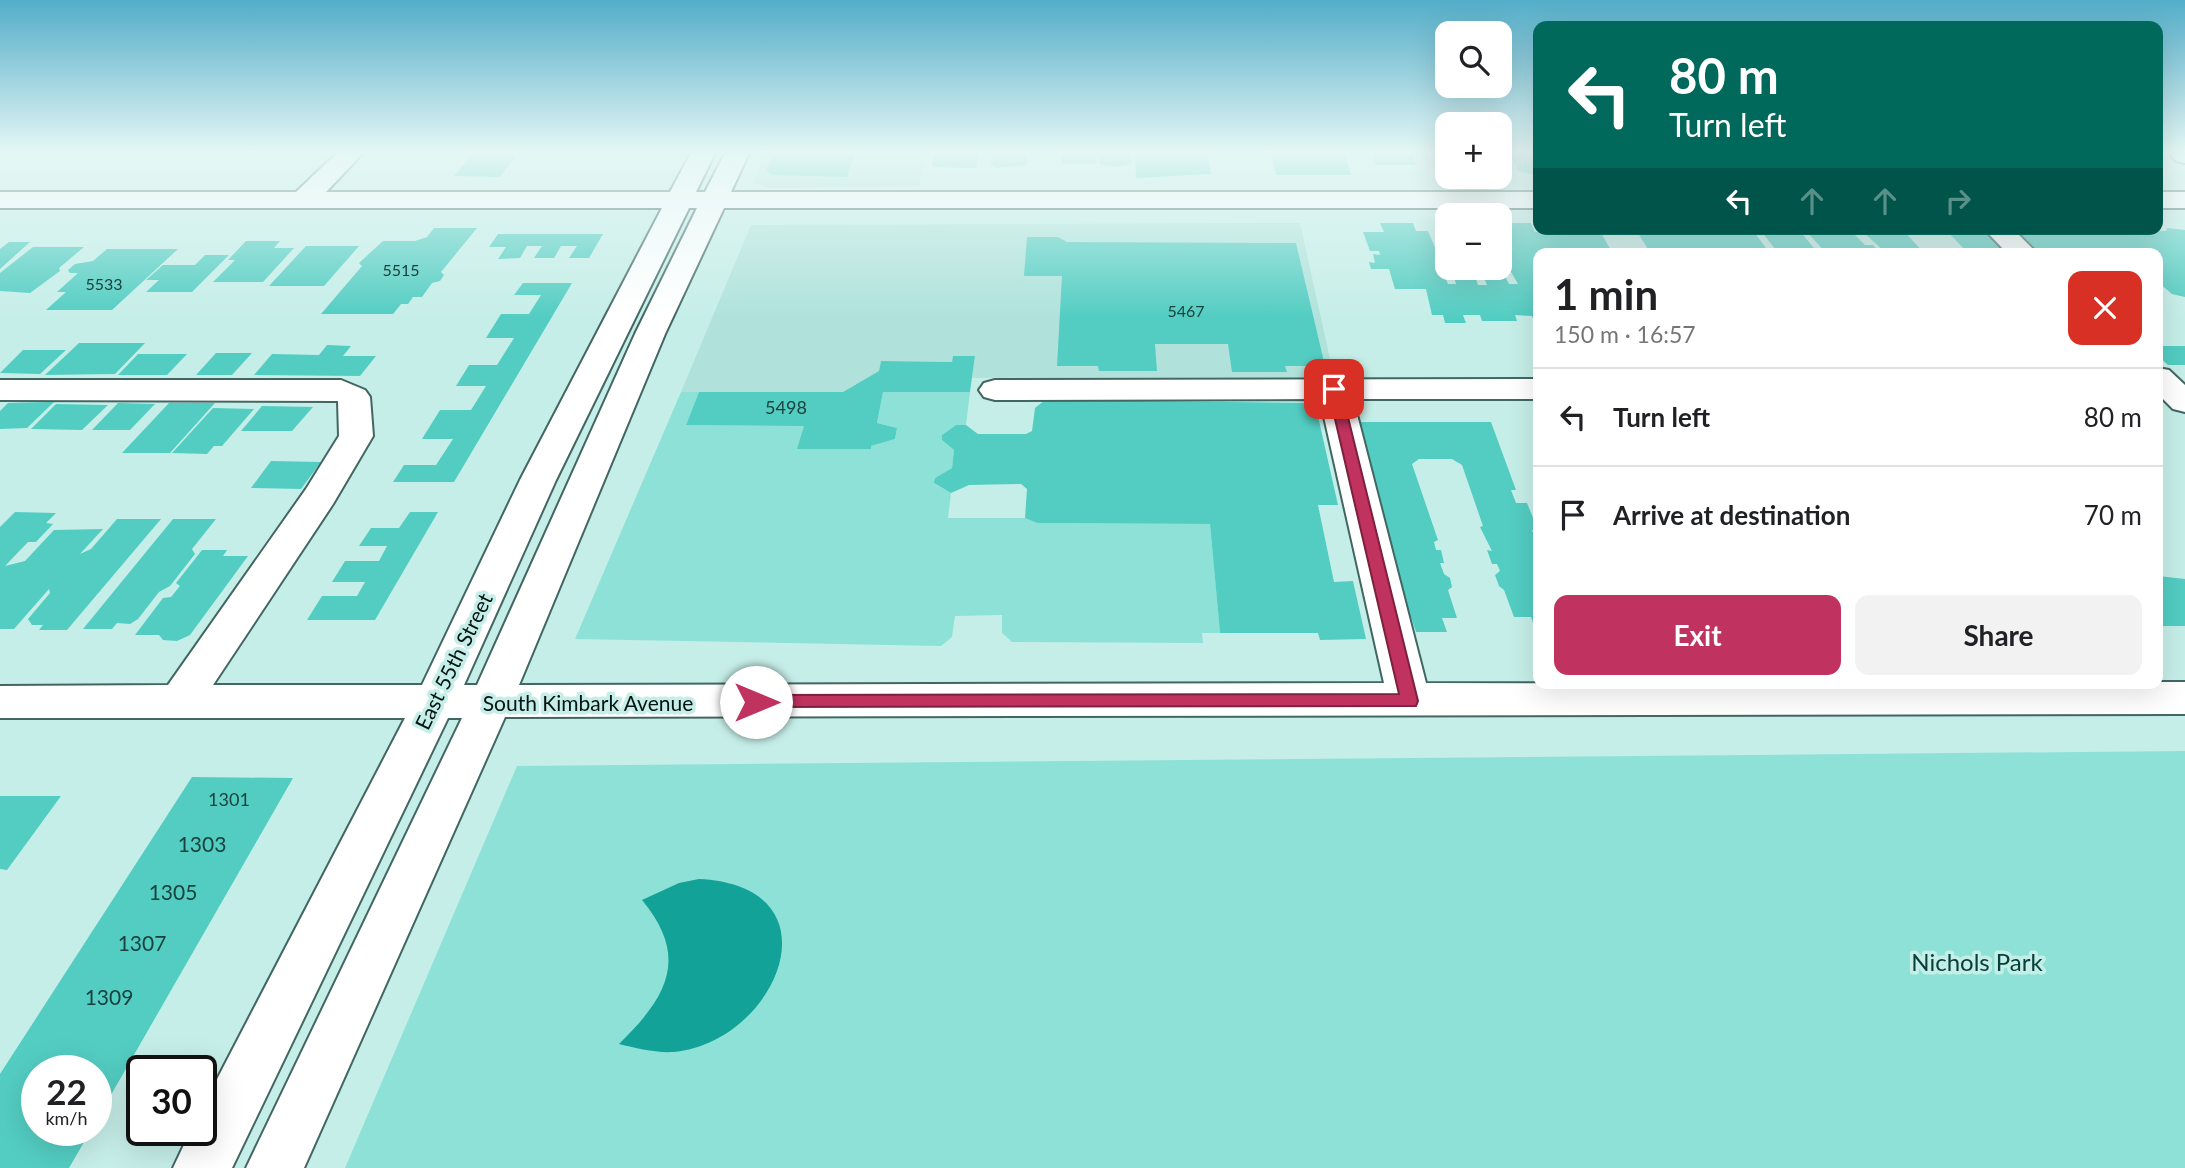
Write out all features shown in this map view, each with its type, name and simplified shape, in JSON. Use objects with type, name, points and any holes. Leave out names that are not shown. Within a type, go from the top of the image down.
[{"type":"street","name":"East 55th Street","points":[[202,1168],[434,703],[538,480],[692,208]]},
{"type":"street","name":"East 55th Street","points":[[275,1168],[490,703],[650,334],[693,208]]},
{"type":"street","points":[[2003,235],[2018,248]]},
{"type":"street","points":[[1334,389],[1409,701]]},
{"type":"street","points":[[995,390],[1533,389]]},
{"type":"street","points":[[0,390],[341,390],[354,397],[356,436],[320,496],[179,702]]},
{"type":"street","name":"South Kimbark Avenue","points":[[0,702],[2185,698]]},
{"type":"shaded area","points":[[1300,223],[1334,377],[972,378],[975,357],[953,356],[952,362],[881,361],[879,371],[843,392],[681,392],[751,225]]},
{"type":"shaded area","points":[[699,879],[743,888],[770,908],[781,934],[779,965],[765,995],[741,1022],[710,1042],[673,1052],[619,1044],[650,1010],[666,976],[668,959],[665,940],[657,921],[642,900],[679,883]]},
{"type":"green space","points":[[681,392],[699,392],[686,425],[804,426],[798,449],[871,449],[871,446],[895,439],[897,428],[877,423],[883,392],[970,392],[966,425],[956,425],[942,435],[942,440],[954,450],[952,468],[935,478],[935,484],[951,493],[948,518],[1025,518],[1037,523],[1210,524],[1220,633],[1202,633],[1203,643],[1012,642],[1002,633],[1002,615],[955,616],[952,637],[941,646],[575,639]]},
{"type":"green space","name":"Nichols Park","points":[[2185,751],[2185,1168],[345,1168],[517,766]]},
{"type":"building","points":[[1380,223],[1413,223],[1416,231],[1428,231],[1435,248],[1435,280],[1446,280],[1448,284],[1456,284],[1455,280],[1476,280],[1478,285],[1487,285],[1485,280],[1507,280],[1509,284],[1518,284],[1512,274],[1512,223],[1531,223],[1533,235],[1602,235],[1610,248],[1533,248],[1533,318],[1532,316],[1515,315],[1517,321],[1482,321],[1480,315],[1463,315],[1466,323],[1445,323],[1443,315],[1432,315],[1426,289],[1395,289],[1389,269],[1371,269],[1369,262],[1375,263],[1373,254],[1380,255],[1379,251],[1370,251],[1363,232],[1384,232]]},
{"type":"building","points":[[434,228],[477,228],[441,272],[444,275],[440,281],[432,283],[422,297],[413,297],[408,304],[401,304],[393,314],[321,314],[362,266],[359,263],[383,241],[415,241],[427,237]]},
{"type":"building","points":[[2167,228],[2185,230],[2185,297],[2172,294],[2163,286],[2163,248],[2033,248],[2018,235],[2163,235],[2163,231]]},
{"type":"building","points":[[498,234],[603,234],[589,258],[569,258],[577,246],[561,246],[554,258],[534,258],[542,246],[527,246],[520,258],[498,259],[506,247],[489,247]]},
{"type":"building","points":[[1639,235],[1756,235],[1766,248],[1687,248],[1647,248]]},
{"type":"building","points":[[1764,235],[1803,235],[1814,248],[1774,248]]},
{"type":"building","points":[[1810,235],[1855,235],[1865,245],[1873,245],[1876,248],[1822,248]]},
{"type":"building","points":[[1866,235],[1908,235],[1919,248],[1881,248]]},
{"type":"building","points":[[1951,235],[1988,235],[2002,248],[1963,248]]},
{"type":"building","points":[[1027,237],[1058,237],[1067,242],[1296,243],[1325,366],[1285,366],[1287,372],[1232,372],[1228,344],[1155,344],[1157,371],[1099,371],[1098,366],[1057,366],[1062,276],[1024,276]]},
{"type":"building","points":[[246,241],[280,241],[274,248],[294,248],[263,282],[213,282],[235,260],[228,260]]},
{"type":"building","points":[[9,242],[30,242],[0,269],[0,249]]},
{"type":"building","points":[[306,246],[359,246],[324,286],[269,286]]},
{"type":"building","points":[[33,247],[84,247],[59,268],[60,271],[30,293],[0,291],[0,273]]},
{"type":"building","points":[[107,249],[178,249],[112,310],[46,310],[66,292],[57,292],[78,273],[70,273],[68,270],[75,264],[93,261]]},
{"type":"building","points":[[205,255],[229,255],[192,292],[146,292],[159,280],[146,280],[163,265],[195,265]]},
{"type":"building","points":[[523,283],[572,283],[454,482],[393,482],[404,465],[436,465],[453,439],[422,439],[440,410],[471,410],[486,386],[456,386],[469,365],[497,365],[514,338],[486,338],[501,314],[529,314],[541,295],[514,295]]},
{"type":"building","points":[[79,343],[145,343],[115,374],[45,375]]},
{"type":"building","points":[[327,345],[351,346],[343,356],[376,356],[360,376],[254,375],[272,354],[319,355]]},
{"type":"building","points":[[2163,346],[2185,346],[2185,365],[2168,365],[2163,360]]},
{"type":"building","points":[[23,350],[66,350],[40,374],[0,373]]},
{"type":"building","points":[[216,353],[252,353],[232,375],[196,375]]},
{"type":"building","points":[[138,354],[187,354],[167,375],[118,375]]},
{"type":"building","points":[[953,356],[975,356],[970,392],[883,392],[877,423],[897,428],[895,439],[871,446],[871,449],[797,449],[804,426],[686,425],[699,392],[843,392],[879,371],[881,361],[952,362]]},
{"type":"building","points":[[1045,400],[1315,403],[1338,505],[1318,505],[1334,582],[1353,581],[1366,639],[1320,640],[1318,633],[1220,633],[1210,524],[1037,523],[1025,518],[1027,489],[1021,484],[969,485],[951,493],[934,483],[935,478],[952,468],[954,450],[942,440],[942,435],[956,425],[966,425],[978,434],[1026,434],[1032,431],[1035,408]]},
{"type":"building","points":[[54,402],[27,428],[0,429],[0,411],[8,403]]},
{"type":"building","points":[[118,403],[155,404],[130,430],[92,430]]},
{"type":"building","points":[[169,403],[215,403],[170,453],[122,453]]},
{"type":"building","points":[[56,404],[108,405],[82,430],[31,429]]},
{"type":"building","points":[[262,406],[313,407],[292,431],[241,431]]},
{"type":"building","points":[[213,408],[254,409],[222,446],[214,446],[207,454],[172,453]]},
{"type":"building","points":[[1354,422],[1491,422],[1516,490],[1511,490],[1516,503],[1527,503],[1533,518],[1533,622],[1531,617],[1514,617],[1495,575],[1500,571],[1497,564],[1492,564],[1487,550],[1492,551],[1480,527],[1483,526],[1462,465],[1452,459],[1419,459],[1412,464],[1438,540],[1434,542],[1436,550],[1441,550],[1444,563],[1440,563],[1444,574],[1450,578],[1452,587],[1448,590],[1457,618],[1442,618],[1447,632],[1416,632],[1411,617],[1397,618]]},
{"type":"building","points":[[271,461],[321,462],[301,489],[251,488]]},
{"type":"building","points":[[15,512],[56,513],[46,523],[53,524],[36,542],[28,542],[5,566],[25,561],[54,530],[103,529],[80,554],[91,549],[117,519],[161,519],[67,630],[39,630],[43,625],[32,625],[28,619],[50,593],[49,589],[14,629],[0,629],[0,527]]},
{"type":"building","points":[[410,512],[438,512],[375,620],[307,620],[322,596],[357,596],[365,582],[332,582],[345,561],[379,561],[387,546],[359,546],[371,528],[399,528]]},
{"type":"building","points":[[173,519],[216,519],[192,549],[195,554],[170,586],[159,592],[138,619],[130,624],[117,623],[112,629],[83,629]]},
{"type":"building","points":[[202,550],[227,550],[223,556],[248,556],[190,635],[177,641],[163,640],[159,635],[135,635],[163,598],[171,597],[180,586],[176,583]]},
{"type":"building","points":[[2163,577],[2185,579],[2185,626],[2163,626]]},
{"type":"building","points":[[192,777],[293,778],[134,1055],[126,1055],[126,1069],[112,1093],[112,1055],[21,1055],[21,1146],[82,1146],[69,1168],[0,1168],[0,1074]]},
{"type":"building","points":[[0,796],[61,796],[7,870],[0,869]]},
{"type":"route","points":[[756,702],[1409,701],[1334,389]]}]
